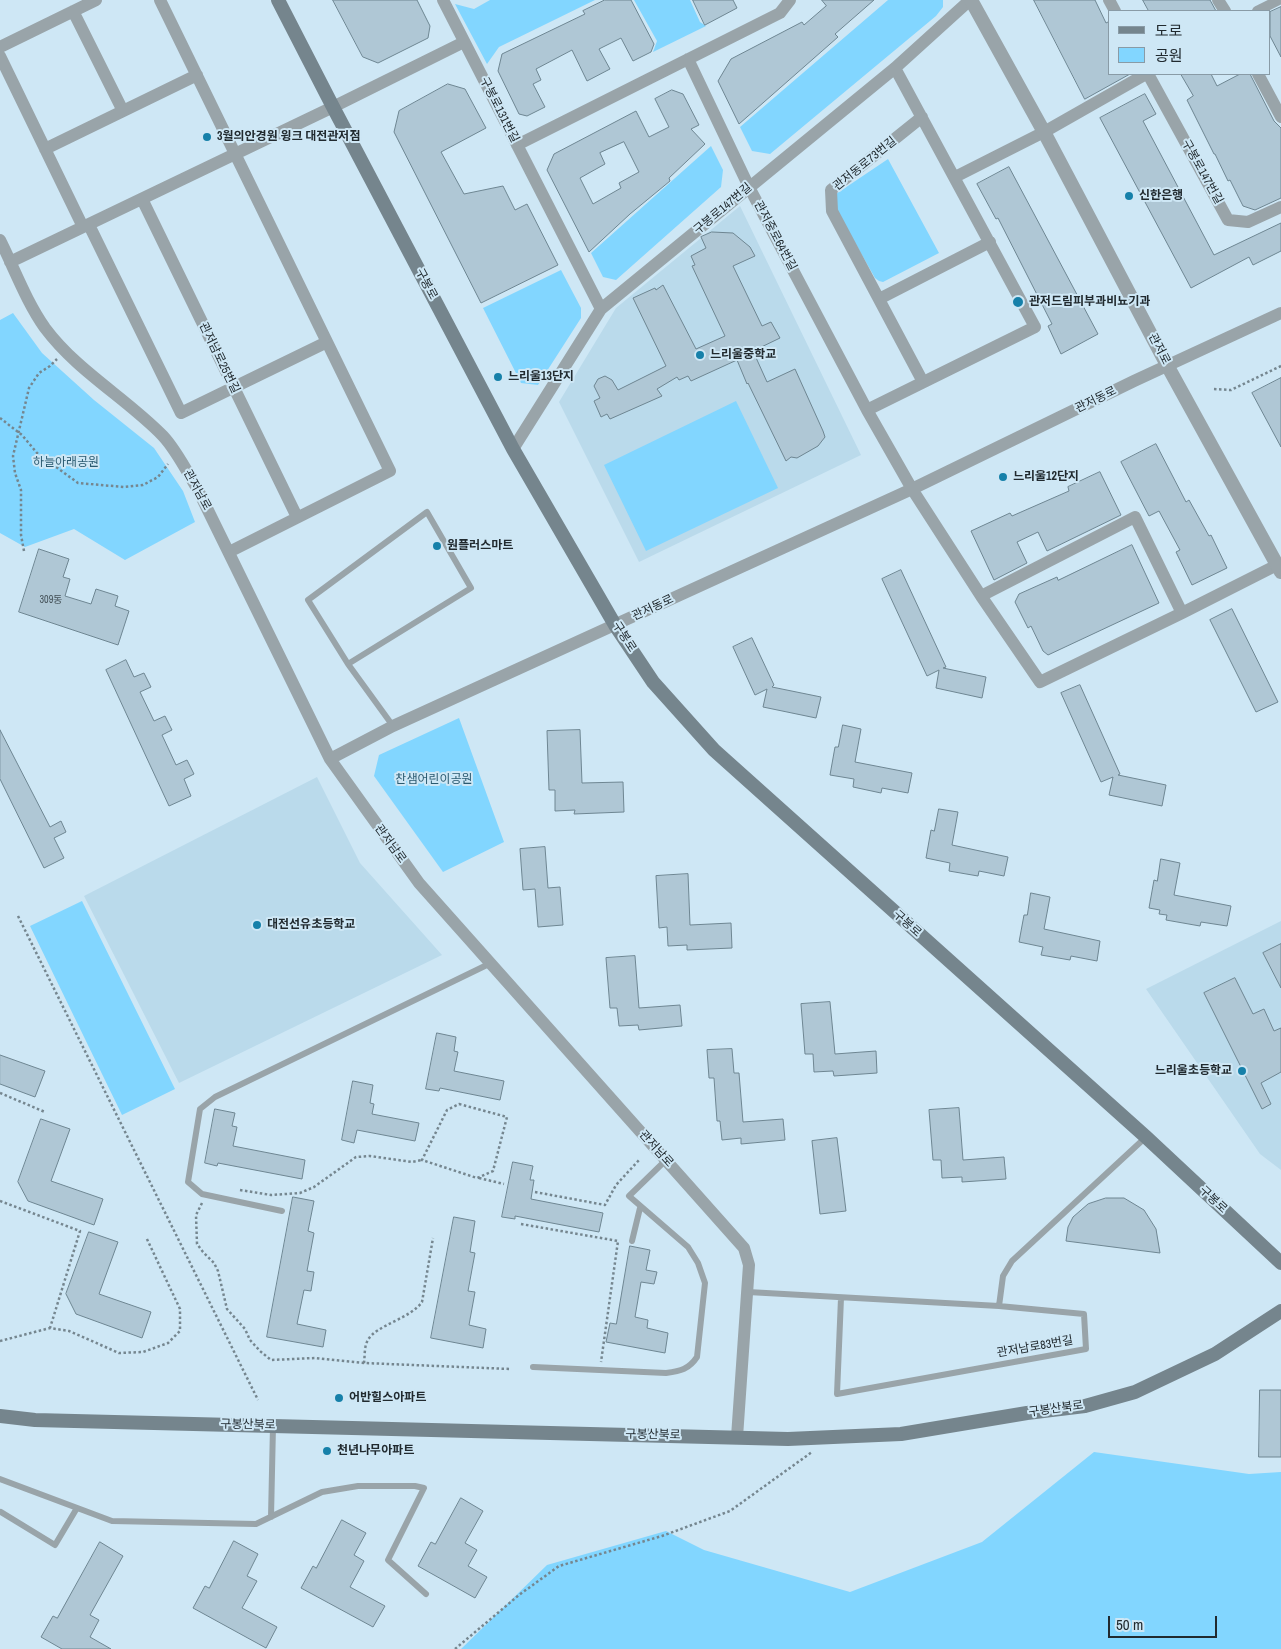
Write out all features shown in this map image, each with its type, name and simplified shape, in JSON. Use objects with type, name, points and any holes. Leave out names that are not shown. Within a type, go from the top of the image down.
[{"type":"main road","name":"구봉로","points":[[278,0],[513,449],[615,625],[653,682],[714,750],[1146,1137],[1281,1263]]},
{"type":"main road","name":"구봉산북로","points":[[0,1416],[35,1420],[788,1439],[901,1434],[1027,1413],[1085,1406],[1135,1392],[1216,1354],[1281,1311]]},
{"type":"street","points":[[0,47],[96,0]]},
{"type":"street","points":[[160,0],[390,471],[229,552]]},
{"type":"street","name":"구봉로131번길","points":[[443,0],[601,309]]},
{"type":"street","points":[[517,145],[780,13],[790,0]]},
{"type":"street","name":"구봉로147번길","points":[[513,449],[601,309],[895,68],[970,0]]},
{"type":"street","name":"관저로","points":[[970,0],[1044,132],[1167,365],[1280,567]]},
{"type":"street","points":[[1259,10],[1279,0]]},
{"type":"street","points":[[73,11],[123,112]]},
{"type":"street","points":[[6,259],[86,226],[464,42]]},
{"type":"street","points":[[0,56],[45,149],[181,413],[327,342]]},
{"type":"street","name":"관저중로64번길","points":[[688,59],[749,187],[867,410],[912,489]]},
{"type":"street","points":[[867,410],[1035,327],[895,68]]},
{"type":"street","points":[[45,149],[197,75]]},
{"type":"street","points":[[955,177],[1044,132],[1145,75]]},
{"type":"street","name":"구봉로147번길","points":[[1148,75],[1228,220],[1248,222],[1281,207]]},
{"type":"street","points":[[1259,75],[1281,117]]},
{"type":"street","name":"관저동로73번길","points":[[922,118],[830,190],[832,211],[923,382]]},
{"type":"street","name":"관저남로25번길","points":[[142,199],[298,517]]},
{"type":"street","name":"관저남로","points":[[0,240],[6,259],[26,298],[46,329],[64,350],[164,437],[198,490],[330,758],[419,883],[744,1248],[749,1265],[737,1437]]},
{"type":"street","points":[[879,299],[990,242]]},
{"type":"street","name":"관저동로","points":[[330,758],[393,726],[912,489],[1167,365],[1281,313]]},
{"type":"street","points":[[912,489],[981,596],[1040,682],[1280,567]]},
{"type":"street","points":[[981,596],[1135,518],[1182,613]]},
{"type":"lane","points":[[348,664],[471,588],[427,512],[308,600],[348,664],[393,726]]},
{"type":"lane","points":[[282,1211],[202,1194],[188,1182],[200,1109],[215,1097],[491,963]]},
{"type":"lane","points":[[999,1306],[1003,1276],[1012,1260],[1146,1137]]},
{"type":"lane","points":[[532,1367],[666,1373],[681,1371],[690,1366],[697,1357],[705,1283],[702,1272],[694,1254],[688,1247],[640,1208],[629,1196],[666,1160]]},
{"type":"lane","points":[[632,1241],[640,1208]]},
{"type":"lane","name":"관저남로83번길","points":[[748,1292],[999,1306],[1084,1314],[1086,1349],[837,1394],[841,1298]]},
{"type":"lane","points":[[271,1517],[274,1426]]},
{"type":"lane","points":[[0,1479],[112,1521],[256,1524],[322,1492],[358,1486],[415,1486],[424,1488],[388,1560],[426,1594]]},
{"type":"lane","points":[[1,1512],[55,1545],[78,1508]]},
{"type":"path","points":[[24,551],[21,490],[15,473],[13,456],[17,433],[29,388],[39,373],[50,366],[64,350]]},
{"type":"path","points":[[1214,389],[1231,390],[1281,366]]},
{"type":"path","points":[[0,418],[22,435],[37,453],[78,483],[124,487],[143,485],[158,477],[171,461]]},
{"type":"path","points":[[18,916],[258,1400]]},
{"type":"path","points":[[0,1093],[45,1112]]},
{"type":"path","points":[[422,1160],[447,1110],[459,1104],[507,1118],[493,1171],[477,1178]]},
{"type":"path","points":[[237,1190],[271,1195],[300,1193],[314,1187],[356,1157],[370,1156],[412,1162],[422,1160],[477,1178],[504,1184]]},
{"type":"path","points":[[535,1192],[605,1205],[616,1185],[640,1159]]},
{"type":"path","points":[[0,1201],[80,1231],[50,1328]]},
{"type":"path","points":[[202,1202],[196,1215],[197,1244],[214,1263],[218,1271],[227,1309],[245,1330],[250,1340],[272,1360],[315,1358],[364,1363],[510,1369]]},
{"type":"path","points":[[521,1224],[618,1241],[601,1363]]},
{"type":"path","points":[[0,1341],[50,1328],[69,1331],[119,1353],[143,1352],[168,1343],[180,1332],[180,1309],[146,1237]]},
{"type":"path","points":[[364,1363],[366,1342],[371,1334],[417,1309],[422,1302],[434,1238]]},
{"type":"path","points":[[455,1649],[519,1595],[559,1566],[662,1536],[730,1511],[834,1437]]},
{"type":"shaded area","name":"느리울중학교","points":[[740,206],[861,455],[639,562],[559,402],[616,308]]},
{"type":"shaded area","name":"대전선유초등학교","points":[[317,777],[360,863],[442,955],[179,1083],[84,896]]},
{"type":"shaded area","name":"느리울초등학교","points":[[1281,921],[1281,1170],[1260,1154],[1146,989]]},
{"type":"green space","points":[[490,0],[595,0],[499,47],[487,64],[455,4],[474,9]]},
{"type":"green space","points":[[634,0],[690,0],[700,22],[706,26],[653,52],[657,41]]},
{"type":"green space","points":[[888,0],[943,0],[943,7],[936,16],[770,154],[752,151],[740,127]]},
{"type":"green space","points":[[711,146],[723,170],[721,187],[616,280],[603,277],[591,253]]},
{"type":"green space","points":[[888,159],[939,253],[883,282],[875,278],[837,211],[836,194]]},
{"type":"green space","points":[[561,270],[581,308],[581,318],[538,385],[521,383],[483,308]]},
{"type":"green space","name":"하늘아래공원","points":[[13,313],[42,353],[94,400],[154,448],[183,491],[195,522],[125,560],[74,529],[25,547],[0,533],[0,320]]},
{"type":"green space","points":[[736,401],[778,488],[646,551],[604,465]]},
{"type":"green space","name":"찬샘어린이공원","points":[[459,718],[504,842],[443,872],[374,776],[379,755]]},
{"type":"green space","points":[[82,901],[175,1089],[122,1115],[30,926]]},
{"type":"green space","points":[[1094,1452],[1249,1474],[1281,1472],[1281,1649],[461,1649],[547,1565],[666,1531],[704,1550],[850,1592],[982,1542]]},
{"type":"building","points":[[333,0],[417,0],[430,26],[428,38],[378,63],[363,57]]},
{"type":"building","points":[[605,0],[631,0],[654,44],[651,52],[633,61],[621,38],[599,49],[610,69],[587,81],[572,50],[536,69],[541,80],[533,84],[545,107],[527,116],[519,114],[498,71],[502,54],[585,14],[583,11]]},
{"type":"building","points":[[693,0],[733,0],[737,8],[705,25]]},
{"type":"building","points":[[822,0],[874,0],[835,34],[838,37],[739,124],[718,81],[731,59],[802,22],[804,25],[826,6]]},
{"type":"building","points":[[1034,0],[1095,0],[1106,23],[1108,22],[1108,75],[1128,75],[1085,99]]},
{"type":"building","points":[[1143,0],[1210,0],[1215,10],[1148,10]]},
{"type":"building","points":[[1281,7],[1281,57],[1271,38],[1271,12]]},
{"type":"building","points":[[1182,75],[1212,75],[1217,86],[1238,75],[1251,75],[1274,121],[1281,128],[1281,198],[1255,210],[1243,206],[1230,180],[1228,181],[1187,100],[1193,96]]},
{"type":"building","points":[[448,84],[465,89],[486,128],[441,152],[464,194],[503,186],[515,210],[527,204],[558,265],[481,303],[394,132],[399,111]]},
{"type":"building","points":[[672,90],[683,94],[699,125],[691,129],[705,144],[669,178],[670,181],[630,214],[589,252],[547,170],[554,154],[636,111],[649,137],[669,127],[655,99]],"holes":[[[624,142],[639,172],[619,183],[621,188],[593,204],[580,178],[605,164],[600,153]]]},
{"type":"building","points":[[1145,94],[1156,114],[1143,121],[1214,255],[1281,223],[1281,251],[1253,265],[1249,257],[1191,288],[1100,118]]},
{"type":"building","points":[[1009,167],[1098,334],[1061,354],[1048,326],[1052,324],[998,218],[996,219],[977,184]]},
{"type":"building","points":[[712,232],[733,233],[750,247],[755,256],[733,266],[762,326],[771,322],[780,338],[753,351],[767,382],[795,369],[823,431],[825,437],[818,446],[797,458],[791,457],[786,461],[737,360],[691,381],[688,376],[679,380],[677,377],[657,389],[662,396],[610,419],[607,414],[601,417],[594,401],[600,398],[594,386],[598,379],[605,376],[612,380],[618,390],[666,366],[633,298],[655,288],[656,290],[663,285],[696,349],[725,336],[692,266],[695,265],[691,256],[706,248],[701,237]]},
{"type":"building","points":[[1281,378],[1281,447],[1252,393]]},
{"type":"building","points":[[1156,444],[1186,502],[1189,500],[1209,536],[1211,535],[1227,568],[1192,585],[1176,552],[1180,550],[1159,511],[1149,516],[1121,462]]},
{"type":"building","points":[[1100,472],[1121,515],[1047,551],[1038,532],[1017,542],[1027,563],[994,580],[971,531],[1010,513],[1012,516],[1069,491],[1068,487]]},
{"type":"building","points":[[1132,545],[1159,603],[1048,655],[1043,651],[1031,626],[1028,628],[1015,602],[1019,594],[1057,577],[1058,580]]},
{"type":"building","points":[[39,549],[69,559],[63,577],[70,579],[65,596],[91,604],[96,589],[118,596],[115,606],[129,611],[118,645],[19,612]]},
{"type":"building","points":[[901,570],[946,667],[943,668],[986,677],[982,698],[936,688],[939,670],[927,676],[882,579]]},
{"type":"building","points":[[1232,609],[1278,702],[1256,712],[1210,620]]},
{"type":"building","points":[[752,638],[774,685],[772,687],[821,697],[816,718],[763,707],[767,689],[755,695],[733,647]]},
{"type":"building","points":[[126,660],[134,677],[144,673],[151,687],[140,692],[154,721],[165,716],[172,730],[162,735],[176,765],[187,760],[194,774],[184,779],[191,796],[169,806],[106,670]]},
{"type":"building","points":[[1080,685],[1120,774],[1118,775],[1166,785],[1162,806],[1109,795],[1113,777],[1101,782],[1061,693]]},
{"type":"building","points":[[843,725],[861,729],[855,762],[912,773],[908,793],[882,788],[881,793],[853,787],[854,779],[830,775],[835,747],[838,747]]},
{"type":"building","points":[[0,730],[50,827],[61,821],[66,832],[54,838],[64,858],[44,868],[0,779]]},
{"type":"building","points":[[580,730],[582,783],[623,782],[624,812],[574,814],[575,810],[555,811],[555,790],[549,790],[547,731]]},
{"type":"building","points":[[939,809],[958,812],[952,845],[1008,857],[1004,876],[979,871],[978,876],[949,871],[950,863],[926,858],[931,830],[934,831]]},
{"type":"building","points":[[545,847],[548,888],[560,887],[563,925],[538,927],[535,889],[523,890],[520,849]]},
{"type":"building","points":[[1161,859],[1180,863],[1174,895],[1231,906],[1227,926],[1201,922],[1200,926],[1166,920],[1167,915],[1159,914],[1160,910],[1149,908],[1154,880],[1157,881]]},
{"type":"building","points":[[688,874],[690,925],[731,923],[732,948],[687,950],[687,945],[668,946],[667,927],[659,928],[656,876]]},
{"type":"building","points":[[1031,893],[1050,897],[1044,929],[1100,941],[1097,961],[1071,956],[1070,960],[1041,955],[1043,947],[1019,942],[1024,915],[1027,915]]},
{"type":"building","points":[[1281,944],[1281,988],[1263,953]]},
{"type":"building","points":[[635,956],[639,1008],[680,1005],[682,1026],[639,1030],[638,1025],[619,1026],[617,1008],[610,1008],[606,958]]},
{"type":"building","points":[[1235,978],[1253,1014],[1264,1009],[1274,1031],[1281,1028],[1281,1072],[1261,1083],[1271,1104],[1262,1109],[1204,993]]},
{"type":"building","points":[[830,1002],[835,1054],[876,1051],[877,1073],[834,1076],[833,1071],[814,1072],[813,1054],[805,1054],[801,1004]]},
{"type":"building","points":[[437,1033],[456,1037],[454,1051],[458,1052],[454,1071],[504,1081],[500,1100],[440,1088],[439,1091],[426,1089]]},
{"type":"building","points":[[732,1049],[734,1073],[739,1073],[743,1122],[783,1119],[785,1140],[741,1144],[741,1138],[722,1140],[720,1121],[717,1121],[714,1078],[709,1078],[707,1050]]},
{"type":"building","points":[[0,1055],[45,1071],[35,1097],[0,1084]]},
{"type":"building","points":[[353,1081],[373,1085],[370,1103],[374,1104],[372,1114],[419,1123],[415,1141],[357,1130],[354,1143],[342,1140]]},
{"type":"building","points":[[959,1108],[963,1160],[1004,1157],[1006,1179],[962,1182],[962,1177],[942,1178],[941,1160],[933,1160],[929,1110]]},
{"type":"building","points":[[215,1109],[235,1113],[232,1126],[237,1127],[233,1146],[305,1160],[302,1179],[218,1163],[217,1166],[205,1163]]},
{"type":"building","points":[[41,1119],[70,1129],[51,1181],[103,1199],[94,1225],[28,1201],[18,1182]]},
{"type":"building","points":[[837,1138],[846,1211],[820,1214],[812,1141]]},
{"type":"building","points":[[513,1162],[533,1166],[530,1180],[534,1180],[531,1199],[603,1213],[599,1232],[515,1216],[515,1219],[502,1217]]},
{"type":"building","points":[[293,1197],[314,1201],[308,1231],[314,1233],[307,1271],[314,1272],[311,1291],[304,1290],[297,1324],[326,1330],[323,1347],[267,1337]]},
{"type":"building","points":[[1106,1198],[1124,1198],[1144,1210],[1156,1229],[1160,1253],[1066,1241],[1068,1227],[1073,1217],[1088,1204]]},
{"type":"building","points":[[454,1217],[475,1221],[470,1252],[475,1253],[468,1291],[475,1292],[469,1325],[486,1329],[483,1348],[431,1338]]},
{"type":"building","points":[[89,1232],[118,1242],[99,1294],[151,1312],[142,1338],[76,1314],[66,1294]]},
{"type":"building","points":[[630,1246],[650,1250],[646,1270],[657,1272],[654,1284],[641,1282],[635,1317],[648,1320],[647,1328],[668,1333],[665,1353],[606,1342],[610,1323],[616,1324]]},
{"type":"building","points":[[1260,1390],[1281,1390],[1281,1457],[1259,1457]]},
{"type":"building","points":[[461,1498],[483,1511],[465,1543],[477,1550],[468,1566],[487,1577],[475,1598],[418,1566],[431,1542],[435,1544]]},
{"type":"building","points":[[342,1520],[366,1533],[354,1555],[364,1561],[350,1587],[385,1606],[373,1627],[301,1588],[313,1566],[316,1568]]},
{"type":"building","points":[[234,1541],[258,1554],[247,1576],[257,1581],[242,1608],[277,1627],[266,1648],[193,1608],[205,1586],[209,1588]]},
{"type":"building","points":[[100,1542],[123,1556],[90,1615],[99,1620],[90,1637],[111,1649],[62,1649],[41,1637],[53,1616],[57,1618]]},
{"type":"place","name":"3월의안경원 윙크 대전관저점","points":[[207,137]]},
{"type":"place","name":"신한은행","points":[[1129,196]]},
{"type":"place","name":"관저드림피부과비뇨기과","points":[[1018,302]]},
{"type":"place","name":"느리울중학교","points":[[700,355]]},
{"type":"place","name":"느리울13단지","points":[[498,377]]},
{"type":"place","name":"느리울12단지","points":[[1003,477]]},
{"type":"place","name":"원플러스마트","points":[[437,546]]},
{"type":"place","name":"대전선유초등학교","points":[[257,925]]},
{"type":"place","name":"느리울초등학교","points":[[1242,1071]]},
{"type":"place","name":"어반힐스아파트","points":[[339,1398]]},
{"type":"place","name":"천년나무아파트","points":[[327,1451]]}]
